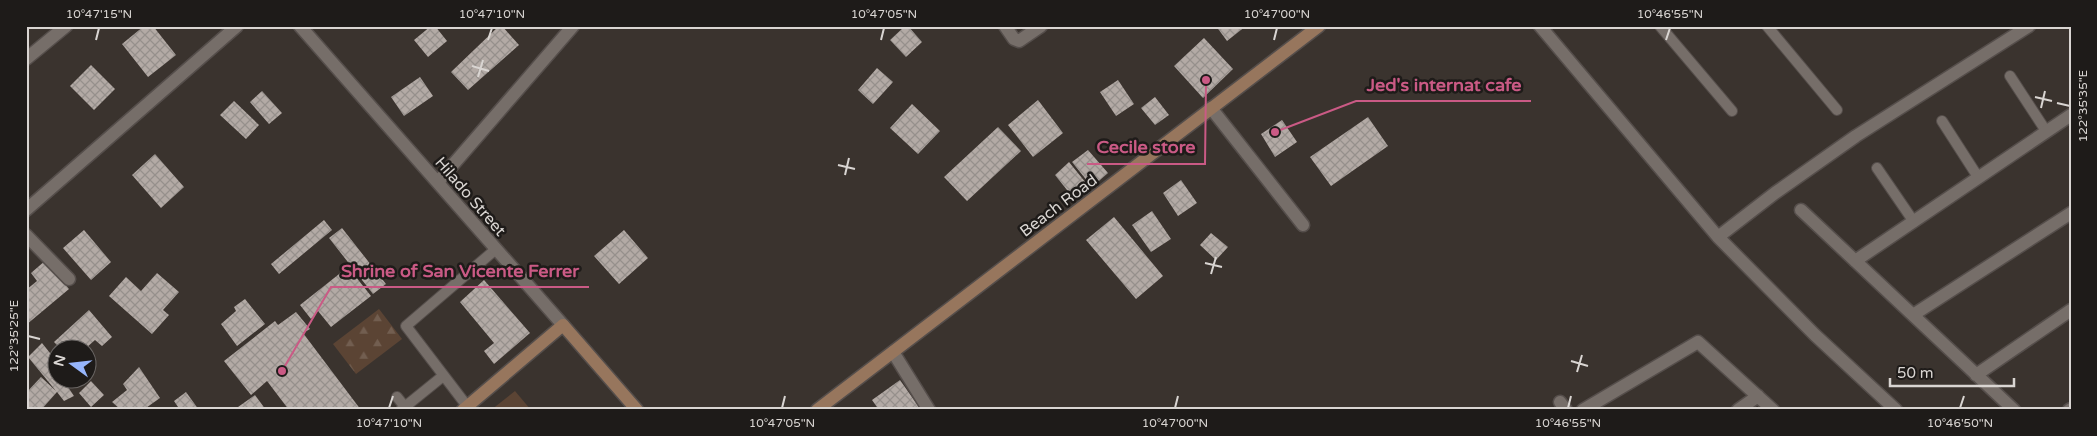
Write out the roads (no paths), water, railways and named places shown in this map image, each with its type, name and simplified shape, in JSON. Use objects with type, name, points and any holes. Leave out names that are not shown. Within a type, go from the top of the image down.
[{"type":"main road","name":"Beach Road","points":[[817,410],[1319,26]]},
{"type":"main road","points":[[465,408],[563,325]]},
{"type":"main road","name":"Hilado Street","points":[[563,325],[637,410]]},
{"type":"street","points":[[26,59],[66,26]]},
{"type":"street","points":[[26,210],[237,26]]},
{"type":"street","name":"Hilado Street","points":[[300,26],[563,325]]},
{"type":"street","points":[[438,182],[572,26]]},
{"type":"street","points":[[1005,26],[1014,38],[1019,41],[1042,26]]},
{"type":"street","points":[[1540,26],[1718,237],[1815,335],[1896,410]]},
{"type":"street","points":[[1718,237],[1775,193],[1856,136],[2029,26]]},
{"type":"street","points":[[1211,108],[1303,225]]},
{"type":"street","points":[[1855,261],[2071,115]]},
{"type":"street","points":[[1801,210],[2014,410]]},
{"type":"street","points":[[1913,316],[2071,213]]},
{"type":"street","points":[[26,235],[69,280]]},
{"type":"street","points":[[1976,375],[2071,310]]},
{"type":"street","points":[[1583,410],[1698,342],[1773,410]]},
{"type":"street","points":[[893,352],[929,410]]},
{"type":"street","points":[[1738,410],[1758,396]]},
{"type":"lane","points":[[1660,26],[1732,111]]},
{"type":"lane","points":[[1767,26],[1837,110]]},
{"type":"lane","points":[[2010,76],[2046,131]]},
{"type":"lane","points":[[1942,121],[1978,177]]},
{"type":"lane","points":[[1877,168],[1914,222]]},
{"type":"lane","points":[[465,408],[444,376],[406,326],[496,249]]},
{"type":"lane","points":[[397,397],[403,408],[444,376]]},
{"type":"place","name":"Cecile store","points":[[1206,80]]},
{"type":"place","name":"Jed's internat cafe","points":[[1275,132]]},
{"type":"place","name":"Shrine of San Vicente Ferrer","points":[[282,371]]}]
